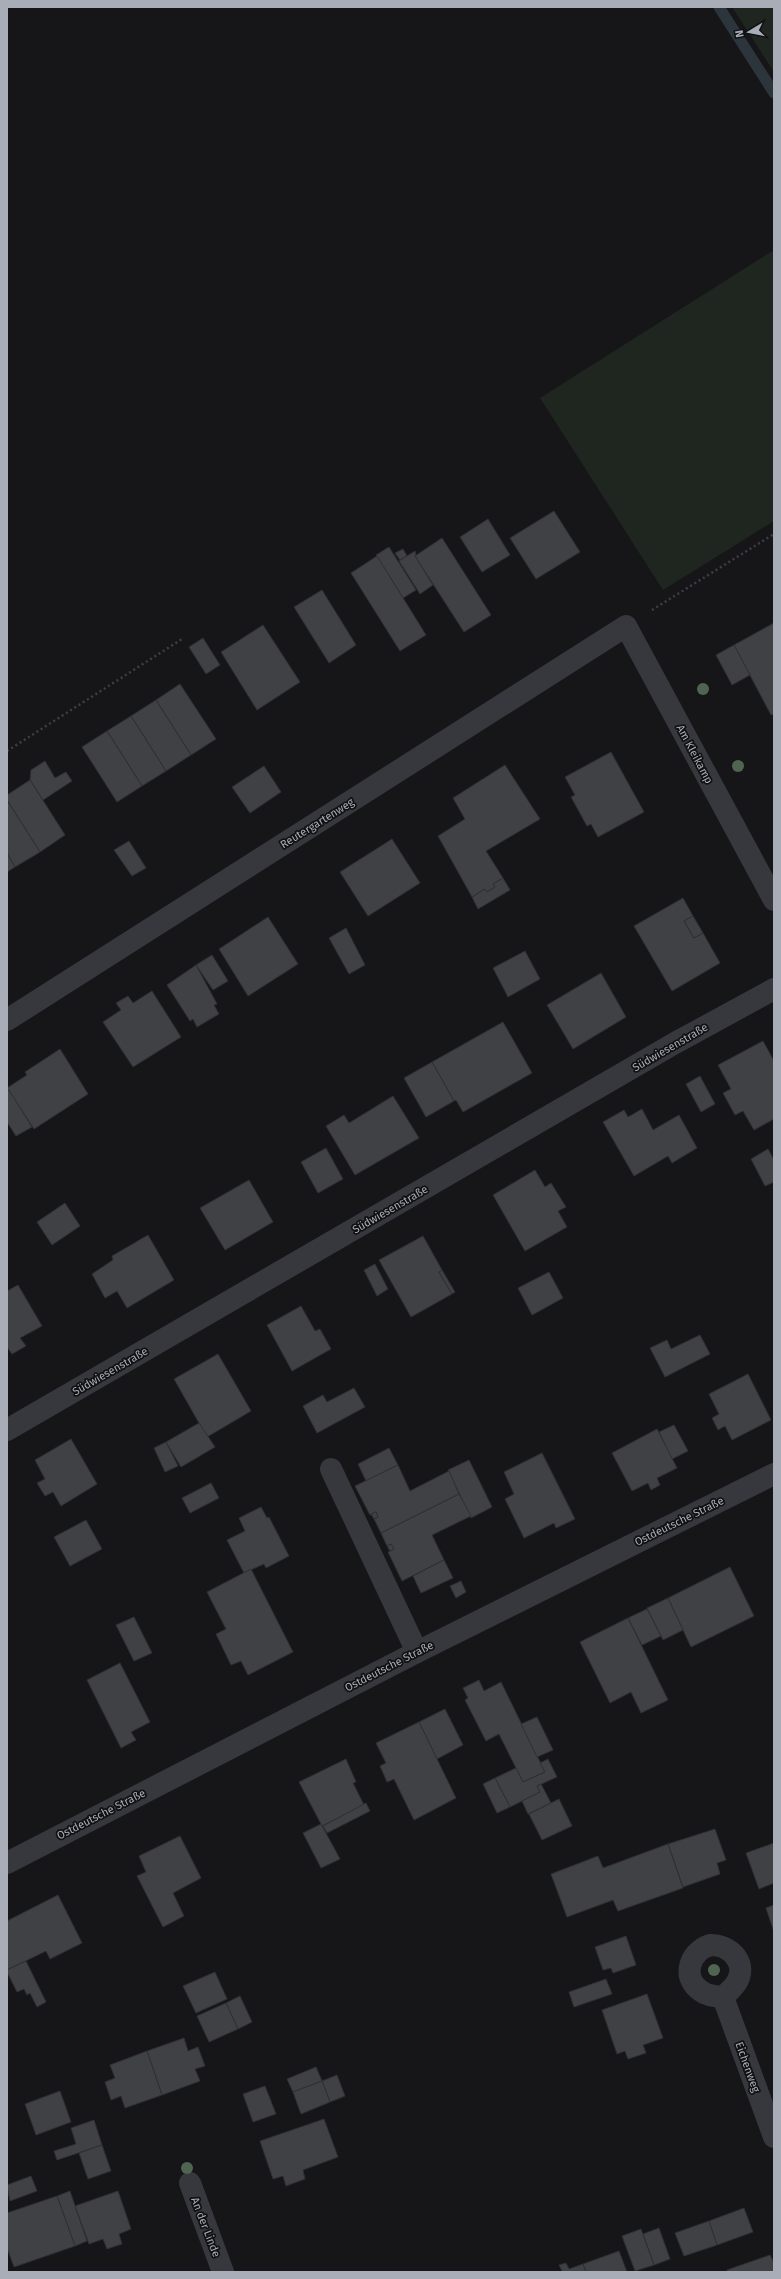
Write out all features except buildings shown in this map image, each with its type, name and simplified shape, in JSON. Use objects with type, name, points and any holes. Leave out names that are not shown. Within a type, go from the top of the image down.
[{"type":"street","name":"Am Kleikamp","points":[[626,626],[769,878],[774,900]]},
{"type":"street","name":"Reutergartenweg","points":[[7,1020],[626,626]]},
{"type":"street","name":"Südwiesenstraße","points":[[7,1430],[675,1044],[774,989]]},
{"type":"street","points":[[331,1469],[417,1652]]},
{"type":"street","name":"Ostdeutsche Straße","points":[[7,1862],[417,1652],[774,1474]]},
{"type":"street","name":"Eichenweg","points":[[723,1997],[774,2137]]},
{"type":"street","name":"An der Linde","points":[[190,2183],[223,2272]]},
{"type":"path","points":[[626,626],[774,534]]},
{"type":"path","points":[[7,751],[182,639]]},
{"type":"shaded area","points":[[732,7],[774,7],[774,72]]},
{"type":"shaded area","points":[[774,250],[774,521],[663,590],[540,398]]},
{"type":"waterway","points":[[719,7],[774,93]]}]
